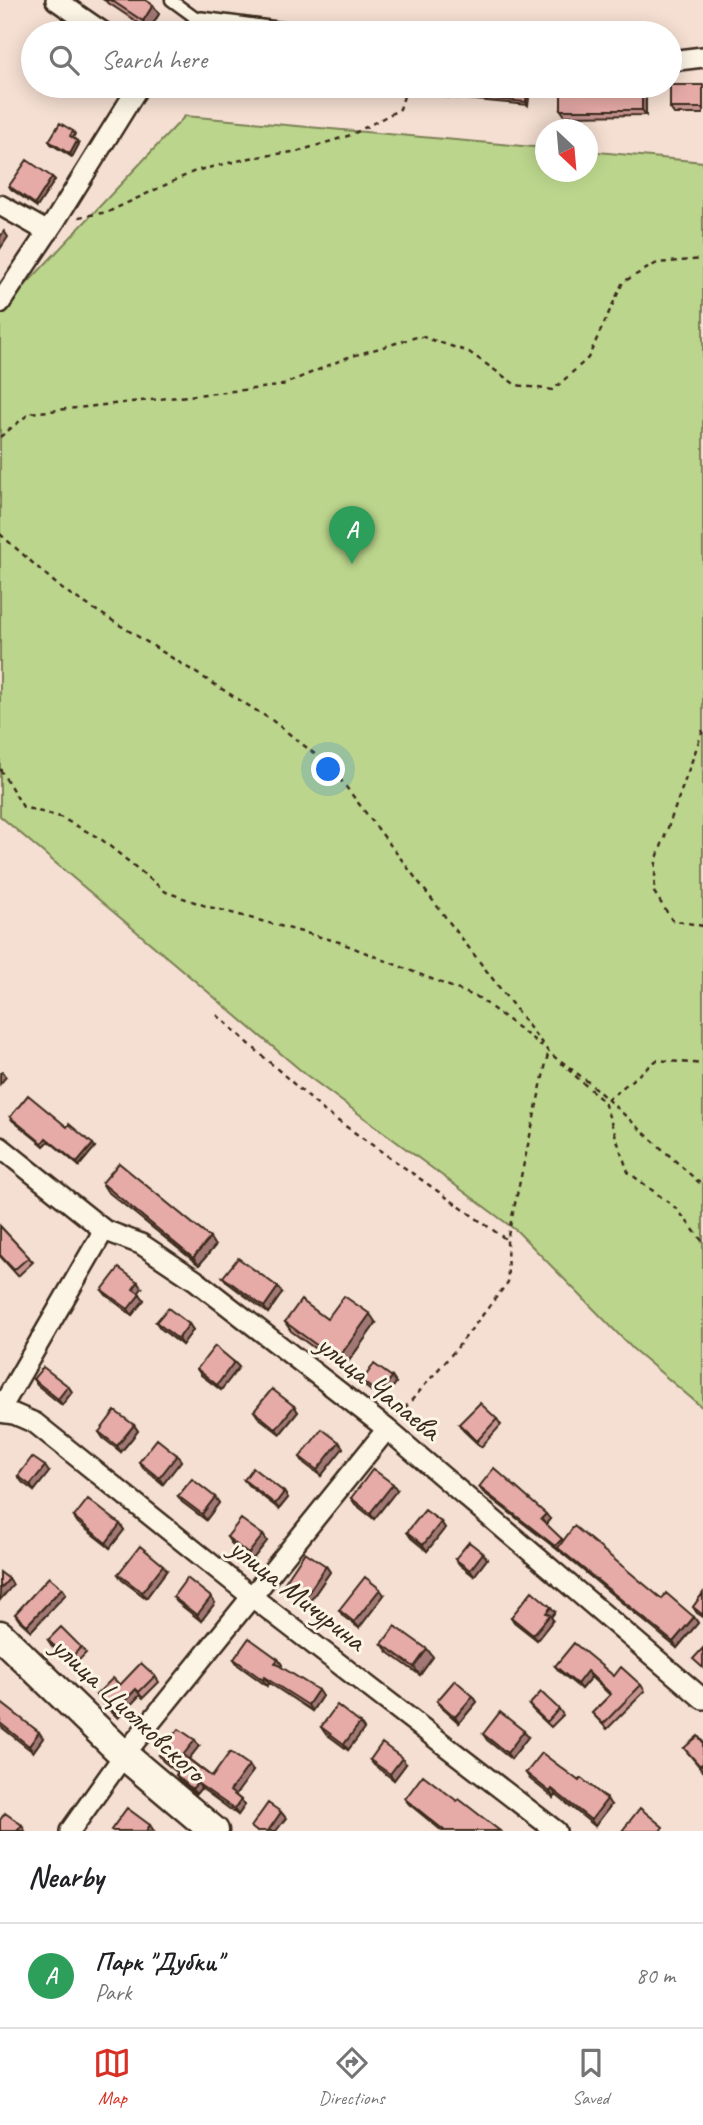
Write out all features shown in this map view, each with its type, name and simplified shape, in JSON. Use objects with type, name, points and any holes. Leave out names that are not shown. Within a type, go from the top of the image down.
[{"type":"street","points":[[56,0],[87,21]]},
{"type":"street","points":[[682,60],[703,57]]},
{"type":"street","points":[[0,303],[52,226],[132,98]]},
{"type":"street","points":[[0,205],[52,226]]},
{"type":"street","name":"улица Чапаева","points":[[0,1147],[104,1230],[141,1244],[195,1280],[387,1429],[703,1699]]},
{"type":"street","points":[[0,1411],[104,1230]]},
{"type":"street","name":"улица Мичурина","points":[[0,1411],[35,1423],[251,1596],[556,1831]]},
{"type":"street","points":[[70,1831],[124,1755],[387,1429]]},
{"type":"street","name":"улица Циолковского","points":[[0,1635],[124,1755],[214,1831]]},
{"type":"lane","points":[[171,0],[189,21]]},
{"type":"path","points":[[52,226],[108,212],[195,171],[250,158],[299,151],[351,135],[400,109],[403,98]]},
{"type":"path","points":[[0,437],[30,413],[280,386],[346,358],[420,336],[469,352],[516,385],[553,390],[588,358],[623,282],[657,262],[703,259]]},
{"type":"path","points":[[0,534],[62,589],[273,721],[330,766],[548,1051],[507,1240],[508,1282],[457,1348],[387,1429]]},
{"type":"path","points":[[703,730],[656,861],[654,892],[672,920],[703,926]]},
{"type":"path","points":[[0,769],[23,807],[60,817],[101,838],[166,892],[206,906],[339,942],[479,998],[548,1051],[703,1186]]},
{"type":"path","points":[[217,1015],[324,1111],[507,1240]]},
{"type":"path","points":[[606,1101],[657,1060],[703,1064]]},
{"type":"path","points":[[606,1101],[628,1172],[677,1209],[703,1242]]},
{"type":"green space","points":[[185,116],[535,147],[535,182],[598,182],[598,152],[703,162],[703,1408],[633,1349],[517,1231],[305,1074],[0,816],[0,312]]},
{"type":"building","points":[[111,0],[145,0],[153,5],[143,21]]},
{"type":"building","points":[[682,85],[703,85],[703,108],[670,108],[670,98],[682,98]]},
{"type":"building","points":[[484,98],[526,98],[526,102]]},
{"type":"building","points":[[561,98],[642,98],[642,110],[561,110]]},
{"type":"building","points":[[60,123],[73,131],[70,136],[77,141],[70,154],[49,141]]},
{"type":"building","points":[[27,160],[52,177],[35,204],[9,186]]},
{"type":"building","points":[[28,1095],[93,1144],[77,1163],[46,1138],[42,1143],[10,1117]]},
{"type":"building","points":[[119,1163],[210,1238],[193,1258],[102,1183]]},
{"type":"building","points":[[0,1226],[29,1257],[14,1270],[0,1255]]},
{"type":"building","points":[[238,1258],[278,1287],[264,1307],[223,1277]]},
{"type":"building","points":[[119,1268],[138,1282],[133,1289],[140,1294],[128,1309],[102,1290]]},
{"type":"building","points":[[344,1296],[370,1314],[337,1360],[285,1322],[301,1300],[327,1319]]},
{"type":"building","points":[[168,1308],[189,1324],[178,1339],[156,1322]]},
{"type":"building","points":[[215,1346],[234,1362],[217,1385],[197,1369]]},
{"type":"building","points":[[374,1364],[392,1377],[379,1394],[362,1381]]},
{"type":"building","points":[[43,1367],[68,1386],[58,1399],[33,1379]]},
{"type":"building","points":[[272,1389],[294,1406],[276,1429],[254,1411]]},
{"type":"building","points":[[480,1403],[497,1419],[477,1441],[459,1424]]},
{"type":"building","points":[[115,1411],[134,1425],[117,1446],[99,1432]]},
{"type":"building","points":[[322,1429],[339,1442],[317,1470],[300,1457]]},
{"type":"building","points":[[157,1439],[177,1455],[159,1478],[139,1462]]},
{"type":"building","points":[[32,1457],[45,1466],[30,1485],[18,1476]]},
{"type":"building","points":[[253,1468],[284,1492],[275,1504],[244,1480]]},
{"type":"building","points":[[494,1468],[546,1514],[541,1519],[562,1539],[555,1546],[479,1487]]},
{"type":"building","points":[[373,1469],[393,1484],[370,1513],[351,1498]]},
{"type":"building","points":[[192,1479],[215,1497],[202,1514],[178,1496]]},
{"type":"building","points":[[88,1499],[120,1524],[106,1543],[74,1517]]},
{"type":"building","points":[[425,1510],[441,1522],[423,1545],[407,1532]]},
{"type":"building","points":[[241,1519],[263,1535],[248,1554],[227,1537]]},
{"type":"building","points":[[574,1526],[662,1599],[666,1593],[694,1617],[673,1642],[558,1548]]},
{"type":"building","points":[[469,1542],[483,1553],[470,1570],[455,1559]]},
{"type":"building","points":[[140,1546],[163,1565],[142,1592],[118,1574]]},
{"type":"building","points":[[305,1552],[326,1566],[302,1602],[281,1588]]},
{"type":"building","points":[[0,1572],[9,1579],[0,1589]]},
{"type":"building","points":[[49,1577],[62,1588],[27,1625],[15,1614]]},
{"type":"building","points":[[365,1577],[380,1589],[354,1622],[339,1610]]},
{"type":"building","points":[[187,1578],[211,1597],[197,1615],[173,1597]]},
{"type":"building","points":[[532,1591],[551,1607],[546,1613],[550,1615],[533,1635],[511,1617]]},
{"type":"building","points":[[703,1593],[703,1615],[693,1607]]},
{"type":"building","points":[[395,1626],[427,1649],[414,1667],[382,1644]]},
{"type":"building","points":[[61,1627],[81,1647],[69,1660],[48,1640]]},
{"type":"building","points":[[249,1638],[278,1659],[275,1663],[318,1690],[308,1705],[264,1677],[263,1680],[234,1659]]},
{"type":"building","points":[[574,1643],[614,1676],[621,1667],[641,1685],[603,1724],[592,1713],[611,1694],[587,1671],[577,1684],[555,1666]]},
{"type":"building","points":[[703,1648],[703,1668],[693,1659]]},
{"type":"building","points":[[141,1663],[155,1676],[139,1692],[136,1689],[114,1712],[96,1695],[113,1678],[120,1685]]},
{"type":"building","points":[[455,1680],[473,1696],[455,1717],[437,1701]]},
{"type":"building","points":[[541,1692],[559,1709],[547,1722],[529,1705]]},
{"type":"building","points":[[0,1702],[39,1732],[29,1746],[0,1723]]},
{"type":"building","points":[[337,1705],[360,1723],[344,1744],[321,1727]]},
{"type":"building","points":[[500,1712],[524,1731],[507,1753],[483,1734]]},
{"type":"building","points":[[179,1729],[195,1740],[183,1755],[212,1777],[230,1752],[249,1765],[230,1791],[241,1800],[234,1809],[197,1783],[192,1789],[176,1775],[180,1771],[159,1755]]},
{"type":"building","points":[[698,1736],[703,1742],[703,1763],[700,1766],[684,1748]]},
{"type":"building","points":[[382,1743],[402,1758],[390,1774],[370,1760]]},
{"type":"building","points":[[542,1753],[579,1781],[581,1778],[607,1799],[591,1820],[552,1789],[550,1792],[526,1773]]},
{"type":"building","points":[[423,1775],[500,1831],[445,1831],[405,1799]]},
{"type":"building","points":[[268,1803],[281,1812],[268,1831],[256,1831],[251,1827]]},
{"type":"building","points":[[127,1808],[150,1825],[146,1831],[111,1830]]},
{"type":"building","points":[[640,1808],[663,1827],[660,1831],[622,1831]]},
{"type":"building","points":[[5,1813],[22,1825],[17,1831],[0,1831],[0,1820]]},
{"type":"place","name":"Парк \"Дубки\"","points":[[352,564]]}]
